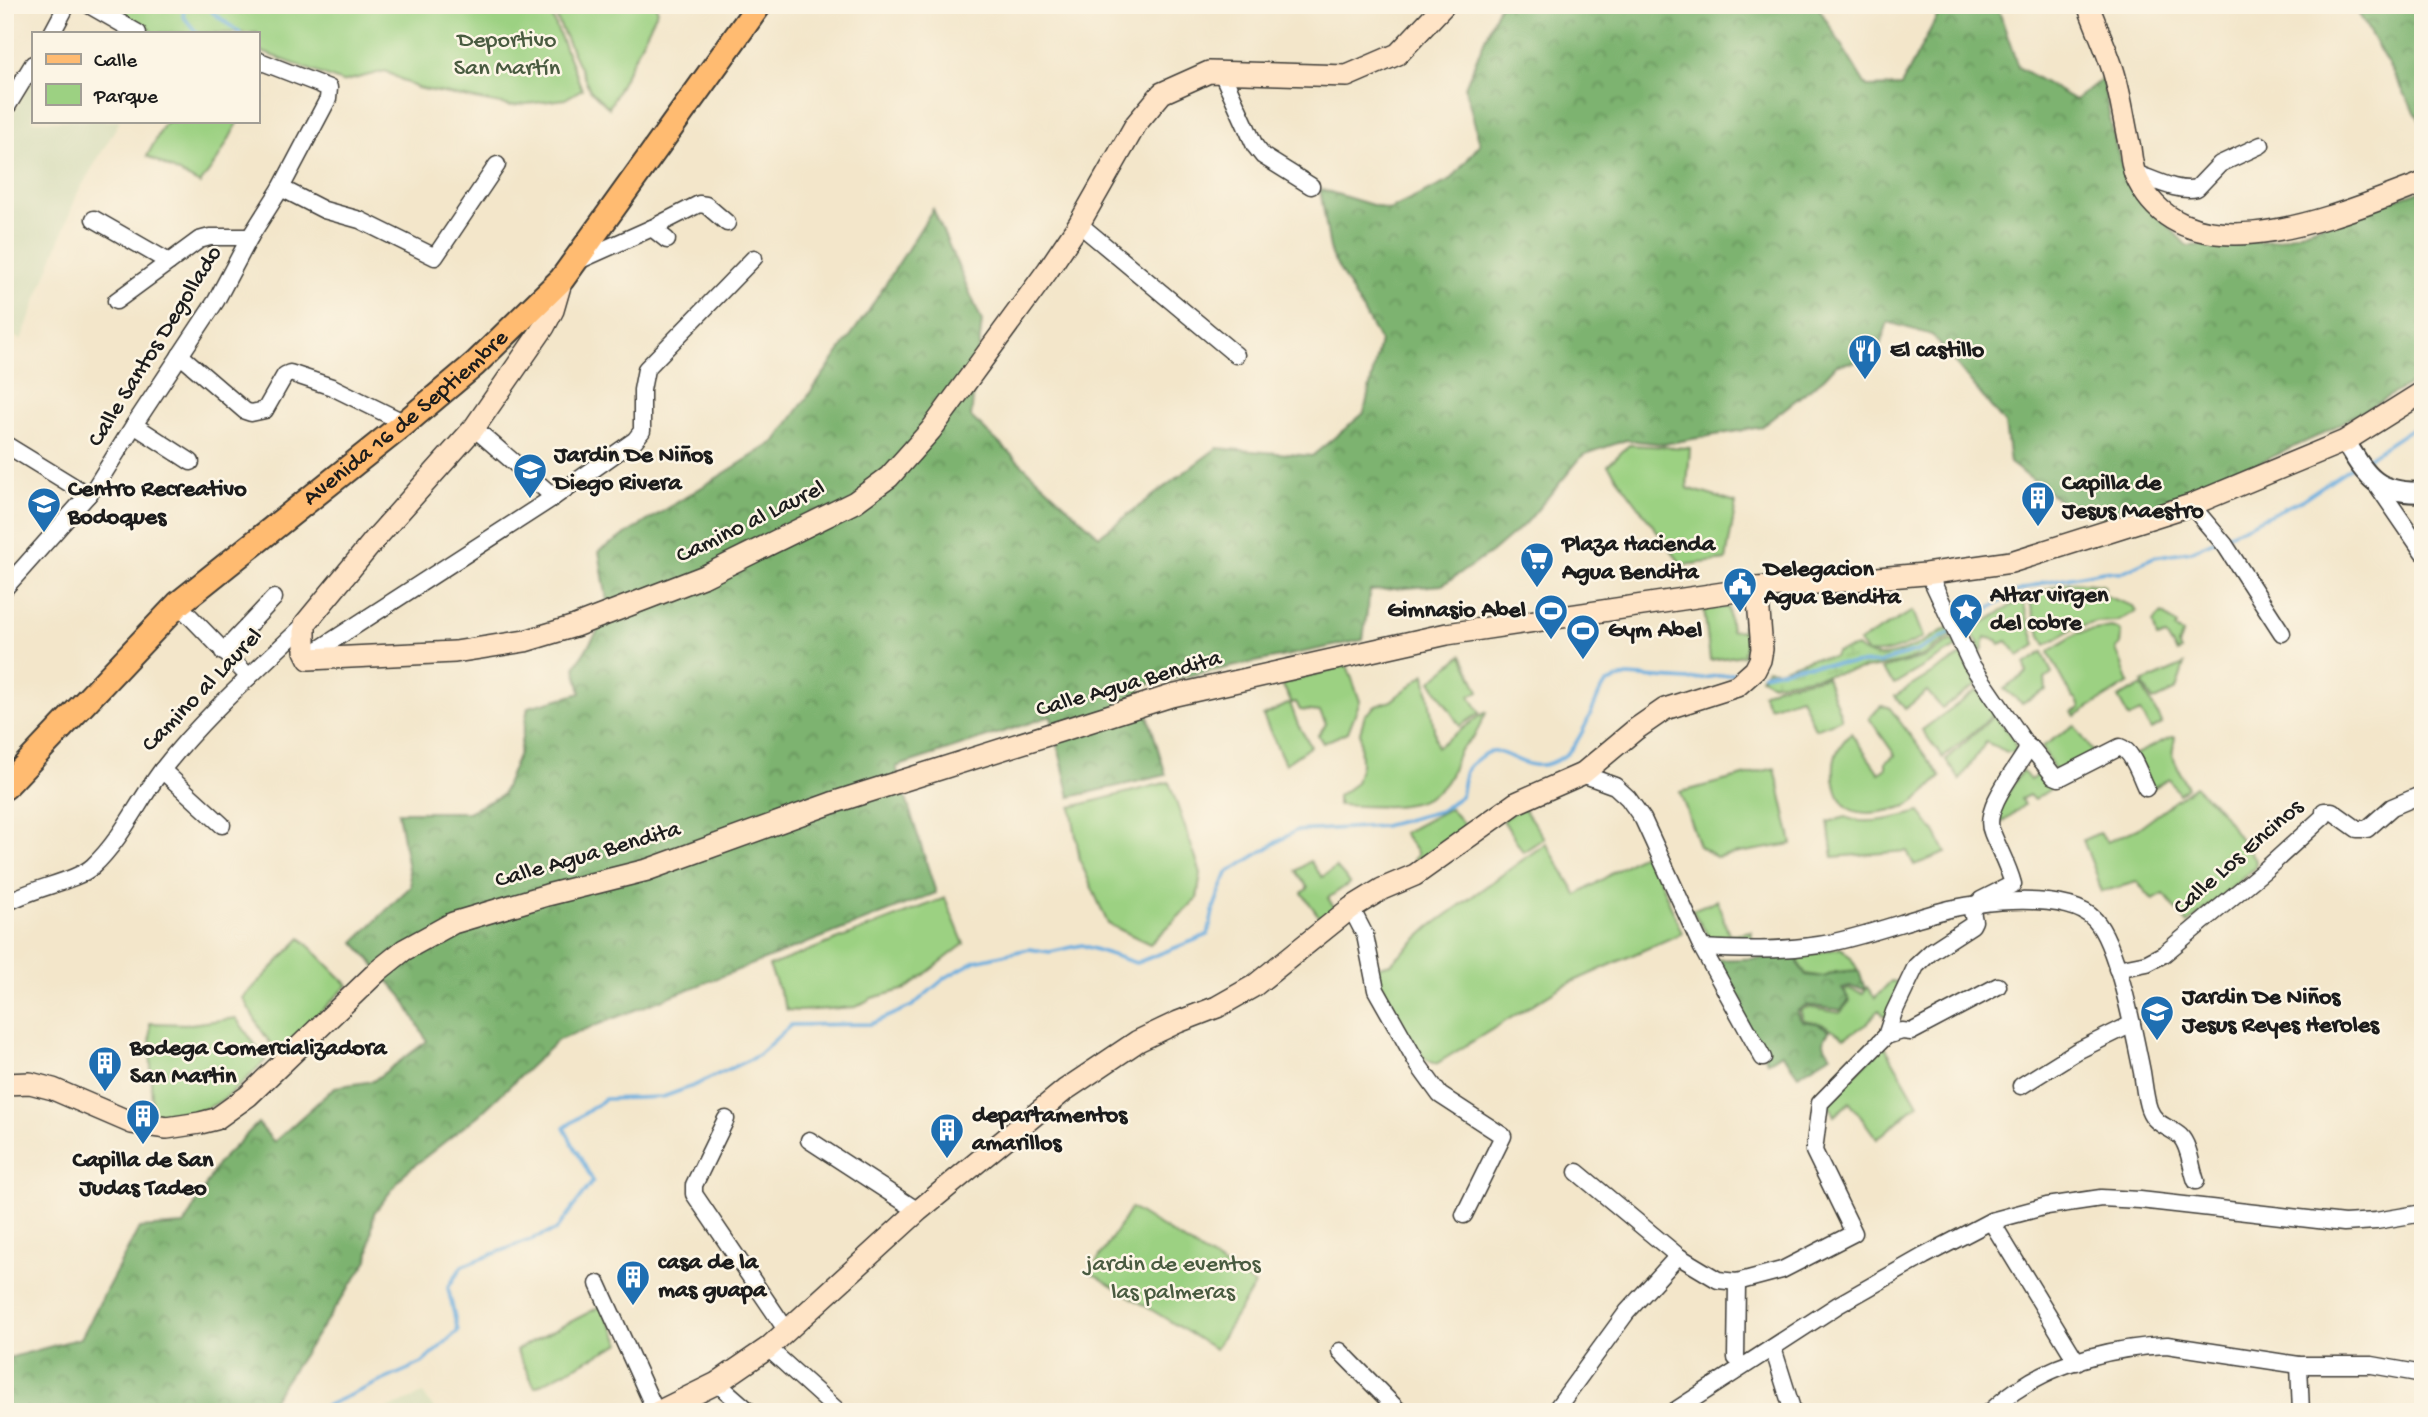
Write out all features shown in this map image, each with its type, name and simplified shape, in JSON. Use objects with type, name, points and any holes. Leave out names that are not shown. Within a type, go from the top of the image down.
[{"type":"main road","name":"Avenida 16 de Septiembre","points":[[5,787],[178,604],[405,424],[475,364],[568,271],[759,5]]},
{"type":"main road","name":"Camino al Laurel","points":[[305,624],[307,657],[312,660],[485,649],[575,626],[705,576],[855,502],[890,477],[931,430],[1079,225],[1136,124],[1162,93],[1201,75],[1221,71],[1347,76],[1398,54],[1444,5]]},
{"type":"main road","points":[[2088,5],[2113,70],[2135,173],[2152,201],[2176,221],[2189,227],[2225,233],[2294,227],[2423,183]]},
{"type":"main road","points":[[305,624],[376,538],[474,428],[544,327],[554,310],[568,271]]},
{"type":"main road","name":"Calle Agua Bendita","points":[[5,1084],[30,1083],[53,1089],[132,1123],[167,1128],[200,1124],[216,1119],[248,1096],[379,970],[404,950],[453,923],[547,895],[648,870],[832,803],[1171,696],[1447,634],[1757,588],[1925,575],[2004,564],[2190,505],[2345,441],[2423,392]]},
{"type":"main road","points":[[657,1412],[718,1383],[768,1348],[918,1211],[1065,1090],[1138,1041],[1217,1007],[1254,986],[1351,908],[1382,889],[1415,875],[1516,803],[1582,775],[1636,729],[1665,709],[1737,686],[1760,660],[1762,649],[1757,588]]},
{"type":"street","points":[[53,32],[67,5]]},
{"type":"street","points":[[89,5],[136,32]]},
{"type":"street","name":"Calle Santos Degollado","points":[[5,588],[103,476],[216,301],[250,237],[281,188],[330,94],[328,88],[259,61]]},
{"type":"street","points":[[5,110],[32,66]]},
{"type":"street","points":[[1221,71],[1255,146],[1263,156],[1311,186]]},
{"type":"street","points":[[2135,173],[2180,188],[2197,188],[2220,164],[2261,145]]},
{"type":"street","points":[[281,188],[324,211],[360,220],[435,257],[497,164]]},
{"type":"street","points":[[568,271],[699,204],[706,205],[727,223]]},
{"type":"street","points":[[94,219],[169,262]]},
{"type":"street","points":[[1079,225],[1236,355]]},
{"type":"street","points":[[652,228],[667,240]]},
{"type":"street","points":[[116,301],[199,240],[210,237],[250,237]]},
{"type":"street","points":[[307,657],[554,497],[639,437],[642,431],[642,390],[646,369],[754,258]]},
{"type":"street","points":[[180,355],[245,411],[251,413],[265,410],[285,376],[290,373],[332,387],[405,424]]},
{"type":"street","points":[[134,425],[191,463]]},
{"type":"street","points":[[474,428],[514,452],[554,497]]},
{"type":"street","points":[[2345,441],[2365,474],[2377,485],[2423,552]]},
{"type":"street","points":[[5,444],[88,495]]},
{"type":"street","points":[[2377,485],[2407,492],[2423,492]]},
{"type":"street","points":[[2190,505],[2225,545],[2282,633]]},
{"type":"street","points":[[1932,581],[1971,664],[2027,746],[2054,776],[2059,778],[2123,748],[2146,788]]},
{"type":"street","points":[[223,652],[274,598]]},
{"type":"street","points":[[178,604],[248,677]]},
{"type":"street","name":"Camino al Laurel","points":[[5,904],[22,894],[72,877],[93,866],[162,770],[206,719],[305,624]]},
{"type":"street","points":[[1577,1172],[1678,1256],[1718,1280],[1737,1282],[1782,1270],[1854,1233],[1814,1151],[1818,1109],[1826,1095],[1886,1036],[1916,966],[1932,951],[1972,925],[1972,911],[1981,900],[2013,884],[1989,819],[1992,807],[2026,752],[2027,746]]},
{"type":"street","points":[[162,770],[222,825]]},
{"type":"street","points":[[1582,775],[1615,786],[1623,792],[1643,819],[1702,948],[1763,1058]]},
{"type":"street","name":"Calle Los Encinos","points":[[2117,969],[2147,962],[2164,954],[2275,860],[2324,816],[2324,811],[2333,811],[2357,829],[2367,828],[2392,807],[2423,794]]},
{"type":"street","points":[[1702,948],[1787,949],[1821,945],[1943,911],[2019,901],[2046,902],[2082,911],[2095,920],[2117,969],[2132,1024],[2149,1108],[2157,1122],[2180,1137],[2196,1181]]},
{"type":"street","points":[[1351,908],[1365,935],[1376,990],[1419,1066],[1440,1095],[1503,1136],[1464,1215]]},
{"type":"street","points":[[1886,1036],[1902,1031],[1911,1032],[1998,986]]},
{"type":"street","points":[[2021,1086],[2077,1051],[2132,1024]]},
{"type":"street","points":[[726,1119],[694,1185],[694,1194],[787,1331]]},
{"type":"street","points":[[808,1140],[918,1211]]},
{"type":"street","points":[[1673,1412],[1838,1305],[1991,1222],[2047,1206],[2101,1198],[2140,1200],[2344,1223],[2423,1213]]},
{"type":"street","points":[[1991,1222],[2077,1362]]},
{"type":"street","points":[[1554,1412],[1627,1312],[1678,1256]]},
{"type":"street","points":[[1736,1358],[1737,1282]]},
{"type":"street","points":[[598,1284],[657,1412]]},
{"type":"street","points":[[1993,1411],[2020,1387],[2077,1362],[2126,1348],[2167,1345],[2299,1365],[2372,1365],[2423,1374]]},
{"type":"street","points":[[768,1348],[839,1412]]},
{"type":"street","points":[[1773,1348],[1793,1412]]},
{"type":"street","points":[[1340,1351],[1399,1412]]},
{"type":"street","points":[[2299,1365],[2301,1412]]},
{"type":"street","points":[[718,1383],[750,1412]]},
{"type":"shaded area","points":[[32,81],[32,122],[119,122],[78,192],[21,340],[5,331],[5,127]]},
{"type":"shaded area","points":[[423,1394],[436,1412],[380,1412]]},
{"type":"green space","name":"Deportivo San Martín","points":[[106,5],[554,5],[553,19],[582,89],[565,99],[511,106],[417,88],[385,71],[342,82],[259,51],[259,32],[152,32]]},
{"type":"green space","points":[[558,5],[655,5],[658,10],[609,108],[590,90],[557,19]]},
{"type":"green space","points":[[1499,5],[1817,5],[1867,87],[1901,86],[1943,5],[1997,5],[2018,67],[2075,100],[2102,79],[2116,147],[2131,186],[2187,246],[2277,240],[2423,190],[2423,377],[2320,435],[2189,495],[2110,519],[2067,506],[2010,463],[2005,424],[1932,335],[1888,322],[1875,360],[1837,364],[1824,378],[1761,427],[1664,444],[1626,440],[1583,455],[1528,521],[1491,553],[1442,585],[1370,591],[1363,640],[1139,686],[1166,775],[1070,797],[1051,716],[896,767],[936,893],[558,1040],[480,1114],[405,1173],[374,1213],[368,1260],[264,1412],[7,1412],[5,1359],[81,1338],[139,1228],[184,1225],[218,1163],[258,1123],[274,1142],[335,1087],[373,1081],[427,1041],[402,996],[354,942],[411,886],[398,812],[468,812],[502,795],[519,753],[528,707],[581,693],[575,667],[609,613],[599,551],[776,441],[871,307],[933,209],[982,321],[971,417],[1099,536],[1217,448],[1312,456],[1364,413],[1380,341],[1331,255],[1320,189],[1389,210],[1451,180],[1480,144],[1465,87]]},
{"type":"green space","points":[[2364,5],[2423,5],[2423,126],[2358,12]]},
{"type":"green space","points":[[165,122],[238,122],[218,159],[200,184],[147,156]]},
{"type":"green space","points":[[1629,445],[1690,448],[1687,488],[1736,503],[1726,560],[1682,565],[1608,465]]},
{"type":"green space","points":[[2074,582],[2102,585],[2105,587],[2103,595],[2133,606],[2136,611],[2119,621],[2096,622],[2073,629],[2046,645],[2028,597],[2061,584]]},
{"type":"green space","points":[[2022,599],[2036,645],[2019,656],[2007,641],[2000,644],[1997,640],[1985,637],[1978,661],[1973,649],[1979,644],[1970,631]]},
{"type":"green space","points":[[1728,607],[1731,631],[1743,630],[1742,625],[1751,624],[1752,645],[1745,647],[1743,655],[1710,660],[1704,609]]},
{"type":"green space","points":[[1913,611],[1923,637],[1896,650],[1867,653],[1859,642]]},
{"type":"green space","points":[[2162,613],[2177,626],[2175,629],[2183,633],[2178,645],[2181,651],[2177,653],[2166,636],[2157,638],[2153,622]]},
{"type":"green space","points":[[2111,627],[2121,633],[2120,645],[2116,649],[2129,683],[2075,716],[2072,712],[2080,708],[2077,700],[2073,698],[2049,653],[2078,633]]},
{"type":"green space","points":[[1947,628],[1953,635],[1924,655],[1900,663],[1772,684],[1761,678],[1767,669],[1778,670],[1812,658],[1834,657],[1836,652],[1857,647],[1867,654],[1890,655],[1915,646]]},
{"type":"green space","points":[[1953,639],[1957,647],[1894,684],[1881,669],[1925,657]]},
{"type":"green space","points":[[2043,652],[2052,674],[2045,679],[2046,690],[2022,703],[2004,689],[2027,673],[2025,664]]},
{"type":"green space","points":[[1462,655],[1479,691],[1470,696],[1480,713],[1460,726],[1431,681]]},
{"type":"green space","points":[[1962,655],[1977,685],[1942,708],[1927,691],[1905,709],[1895,696]]},
{"type":"green space","points":[[1347,665],[1360,701],[1348,732],[1323,743],[1318,735],[1326,724],[1320,712],[1300,710],[1296,702],[1292,703],[1282,684]]},
{"type":"green space","points":[[2184,665],[2176,690],[2153,701],[2142,683]]},
{"type":"green space","points":[[1425,674],[1437,747],[1487,711],[1474,736],[1459,752],[1446,782],[1436,792],[1411,804],[1381,807],[1338,805],[1338,796],[1356,783],[1361,764],[1360,732],[1365,715],[1376,706],[1391,701]]},
{"type":"green space","points":[[1826,677],[1842,719],[1815,729],[1801,697],[1769,707],[1762,694],[1778,686]]},
{"type":"green space","points":[[2142,686],[2162,724],[2151,730],[2140,712],[2129,718],[2118,698]]},
{"type":"green space","points":[[1977,690],[1994,714],[1943,758],[1922,730]]},
{"type":"green space","points":[[1290,703],[1298,725],[1311,746],[1285,764],[1263,716]]},
{"type":"green space","points":[[1881,706],[1889,707],[1941,777],[1909,805],[1862,813],[1850,809],[1840,799],[1834,777],[1836,755],[1851,733],[1879,773],[1886,768],[1886,762],[1895,755],[1869,718]]},
{"type":"green space","points":[[1995,715],[2013,738],[2017,752],[2007,752],[1986,742],[1960,780],[1946,760]]},
{"type":"green space","points":[[2074,725],[2096,756],[2061,773],[2054,769],[2042,747]]},
{"type":"green space","points":[[2175,737],[2172,755],[2187,787],[2179,794],[2169,779],[2149,790],[2134,755]]},
{"type":"green space","points":[[1775,768],[1792,844],[1716,857],[1699,846],[1680,792]]},
{"type":"green space","points":[[2022,770],[2030,780],[2042,772],[2052,788],[2034,800],[2029,795],[2021,799],[2024,805],[1996,827],[1995,814]]},
{"type":"green space","points":[[1169,782],[1201,873],[1197,899],[1150,944],[1108,924],[1080,861],[1071,807]]},
{"type":"green space","points":[[2195,786],[2220,810],[2256,861],[2255,868],[2188,924],[2164,894],[2153,900],[2137,882],[2101,892],[2083,840],[2099,833],[2107,842],[2137,829]]},
{"type":"green space","points":[[1522,806],[1544,838],[1523,852],[1503,820]]},
{"type":"green space","points":[[1450,808],[1468,829],[1418,865],[1414,859],[1418,854],[1403,833]]},
{"type":"green space","points":[[1920,812],[1946,853],[1914,865],[1907,851],[1833,857],[1828,822],[1846,817],[1862,821],[1882,820]]},
{"type":"green space","points":[[1546,843],[1577,895],[1648,851],[1682,933],[1561,987],[1436,1064],[1424,1058],[1414,1049],[1397,1023],[1375,967],[1391,963],[1430,927]]},
{"type":"green space","points":[[1310,861],[1322,877],[1336,867],[1350,883],[1328,898],[1337,912],[1323,922],[1302,893],[1308,888],[1296,871]]},
{"type":"green space","points":[[945,898],[964,944],[906,989],[872,998],[856,1007],[787,1010],[769,966]]},
{"type":"green space","points":[[1717,900],[1729,935],[1751,931],[1753,942],[1710,939],[1692,910]]},
{"type":"green space","points":[[301,938],[348,985],[278,1054],[243,998]]},
{"type":"green space","points":[[1841,948],[1858,970],[1835,972],[1824,977],[1806,974],[1799,964],[1799,956]]},
{"type":"green space","points":[[1799,957],[1798,964],[1806,975],[1824,977],[1859,971],[1865,989],[1842,989],[1849,1000],[1841,1010],[1806,1005],[1797,1011],[1802,1021],[1817,1023],[1830,1030],[1824,1042],[1831,1055],[1798,1075],[1782,1053],[1768,1062],[1712,960]]},
{"type":"green space","points":[[1891,981],[1903,983],[1886,1018],[1879,1010],[1865,1025],[1844,1038],[1826,1026],[1804,1020],[1800,1011],[1807,1007],[1840,1013],[1850,1001],[1844,991],[1849,989],[1863,993],[1867,987],[1875,998]]},
{"type":"green space","points":[[236,1018],[266,1060],[216,1103],[189,1114],[152,1116],[150,1023],[190,1024]]},
{"type":"green space","points":[[1884,1045],[1918,1104],[1877,1139],[1850,1102],[1834,1116],[1827,1101]]},
{"type":"green space","name":"jardin de eventos las palmeras","points":[[1131,1208],[1255,1285],[1215,1349],[1090,1272]]},
{"type":"green space","points":[[601,1306],[621,1343],[535,1387],[516,1350]]},
{"type":"waterway","points":[[184,11],[183,16],[196,32]]},
{"type":"waterway","points":[[212,12],[239,32]]},
{"type":"waterway","points":[[2364,460],[2423,421]]},
{"type":"waterway","points":[[2223,537],[2303,499],[2354,465]]},
{"type":"waterway","points":[[1960,627],[2016,592],[2044,582],[2104,571],[2120,573],[2154,557],[2190,551],[2216,540]]},
{"type":"waterway","points":[[1763,674],[1804,665],[1879,663],[1917,651],[1950,633]]},
{"type":"waterway","points":[[312,1412],[422,1363],[458,1331],[448,1288],[462,1266],[556,1230],[593,1181],[564,1128],[605,1099],[663,1097],[693,1086],[757,1056],[791,1025],[871,1024],[912,1006],[945,978],[975,961],[1029,949],[1050,952],[1082,945],[1136,963],[1208,935],[1214,907],[1227,873],[1295,831],[1383,826],[1440,811],[1461,796],[1468,768],[1488,752],[1497,752],[1537,765],[1550,763],[1564,756],[1575,744],[1607,683],[1627,676],[1689,680],[1738,673]]},
{"type":"place","name":"El castillo","points":[[1865,381]]},
{"type":"place","name":"Jardin De Niños Diego Rivera","points":[[530,500]]},
{"type":"place","name":"Capilla de Jesus Maestro","points":[[2038,528]]},
{"type":"place","name":"Centro Recreativo Bodoques","points":[[44,534]]},
{"type":"place","name":"Plaza Hacienda Agua Bendita","points":[[1537,589]]},
{"type":"place","name":"Delegacion Agua Bendita","points":[[1740,614]]},
{"type":"place","name":"Altar virgen del cobre","points":[[1966,640]]},
{"type":"place","name":"Gimnasio Abel","points":[[1551,641]]},
{"type":"place","name":"Gym Abel","points":[[1583,661]]},
{"type":"place","name":"Jardin De Niños Jesus Reyes Heroles","points":[[2157,1042]]},
{"type":"place","name":"Bodega Comercializadora San Martin","points":[[105,1093]]},
{"type":"place","name":"Capilla de San Judas Tadeo","points":[[143,1146]]},
{"type":"place","name":"departamentos amarillos","points":[[947,1160]]},
{"type":"place","name":"casa de la mas guapa","points":[[633,1307]]}]
